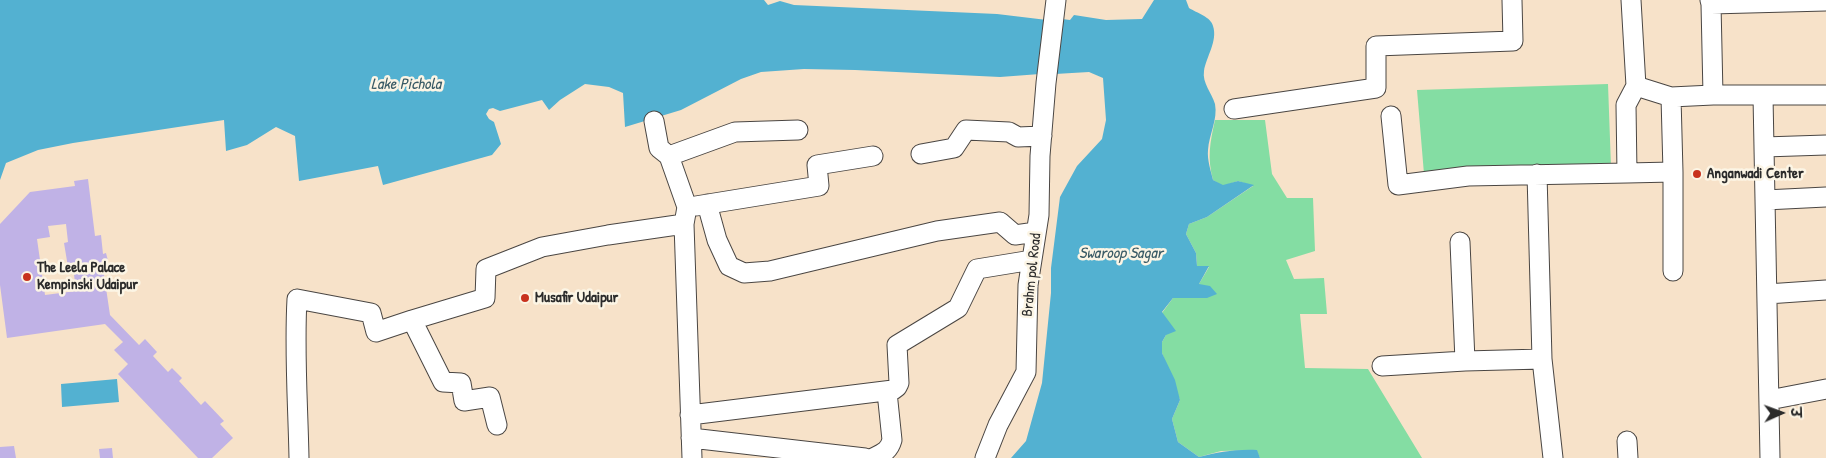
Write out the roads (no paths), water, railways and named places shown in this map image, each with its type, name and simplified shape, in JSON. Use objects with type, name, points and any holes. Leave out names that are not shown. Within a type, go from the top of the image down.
[{"type":"street","points":[[1234,109],[1376,88],[1376,46],[1513,41],[1512,0]]},
{"type":"street","points":[[1627,173],[1626,105],[1636,86],[1631,0]]},
{"type":"street","points":[[1713,95],[1710,2],[1826,1]]},
{"type":"street","name":"Brahm pol Road","points":[[986,458],[998,425],[1026,372],[1028,285],[1039,215],[1046,83],[1055,7]]},
{"type":"street","points":[[1636,86],[1670,97],[1826,95]]},
{"type":"street","points":[[1763,96],[1770,458]]},
{"type":"street","points":[[1670,97],[1673,271]]},
{"type":"street","points":[[1391,116],[1398,185],[1468,176],[1672,172]]},
{"type":"street","points":[[654,121],[660,148],[669,156],[686,216],[692,458]]},
{"type":"street","points":[[669,156],[735,132],[798,130]]},
{"type":"street","points":[[921,154],[954,148],[966,130],[1009,132],[1018,137],[1042,136]]},
{"type":"street","points":[[1764,146],[1826,145]]},
{"type":"street","points":[[299,458],[295,341],[298,300],[371,313],[376,332],[485,298],[486,269],[542,247],[608,235],[686,216],[707,204],[819,186],[818,165],[873,156]]},
{"type":"street","points":[[1538,174],[1542,359],[1553,458]]},
{"type":"street","points":[[1765,200],[1826,197]]},
{"type":"street","points":[[707,204],[717,240],[729,266],[744,273],[770,271],[937,231],[1000,222],[1015,235],[1036,232]]},
{"type":"street","points":[[1460,242],[1465,361]]},
{"type":"street","points":[[690,415],[887,392],[897,388],[899,382],[896,344],[958,308],[977,269],[1032,260]]},
{"type":"street","points":[[1767,294],[1826,290]]},
{"type":"street","points":[[412,320],[444,382],[461,383],[464,401],[490,397],[497,424]]},
{"type":"street","points":[[1382,366],[1542,359]]},
{"type":"street","points":[[1769,400],[1826,389]]},
{"type":"street","points":[[873,458],[888,451],[891,445],[887,392]]},
{"type":"street","points":[[691,438],[865,458]]},
{"type":"water","name":"Lake Pichola","points":[[0,0],[764,0],[768,5],[780,1],[794,5],[997,14],[1047,20],[1040,74],[1000,77],[804,69],[761,72],[741,79],[681,110],[625,127],[623,93],[609,87],[585,84],[560,100],[549,110],[542,100],[500,111],[493,108],[489,109],[486,114],[494,122],[501,144],[492,155],[383,185],[378,166],[299,181],[295,136],[276,127],[247,145],[226,151],[224,120],[38,150],[6,163],[0,180]]},
{"type":"water","name":"Swaroop Sagar","points":[[1154,0],[1186,0],[1189,8],[1212,23],[1214,37],[1204,75],[1216,110],[1208,154],[1213,180],[1223,185],[1238,181],[1254,185],[1207,217],[1189,224],[1186,234],[1196,253],[1197,266],[1209,266],[1199,284],[1210,286],[1217,294],[1207,298],[1173,298],[1162,312],[1176,331],[1166,335],[1162,342],[1162,353],[1175,380],[1180,400],[1172,419],[1178,442],[1199,457],[1227,451],[1257,450],[1260,458],[1011,458],[1026,441],[1042,383],[1051,293],[1051,268],[1060,197],[1077,166],[1102,139],[1106,120],[1103,78],[1089,72],[1055,74],[1062,19],[1070,20],[1074,15],[1106,20],[1142,19]]},
{"type":"water","points":[[117,379],[119,402],[62,407],[61,384]]},
{"type":"place","name":"Anganwadi Center","points":[[1697,174]]},
{"type":"place","name":"The Leela Palace Kempinski Udaipur","points":[[27,277]]},
{"type":"place","name":"Musafir Udaipur","points":[[525,298]]}]
